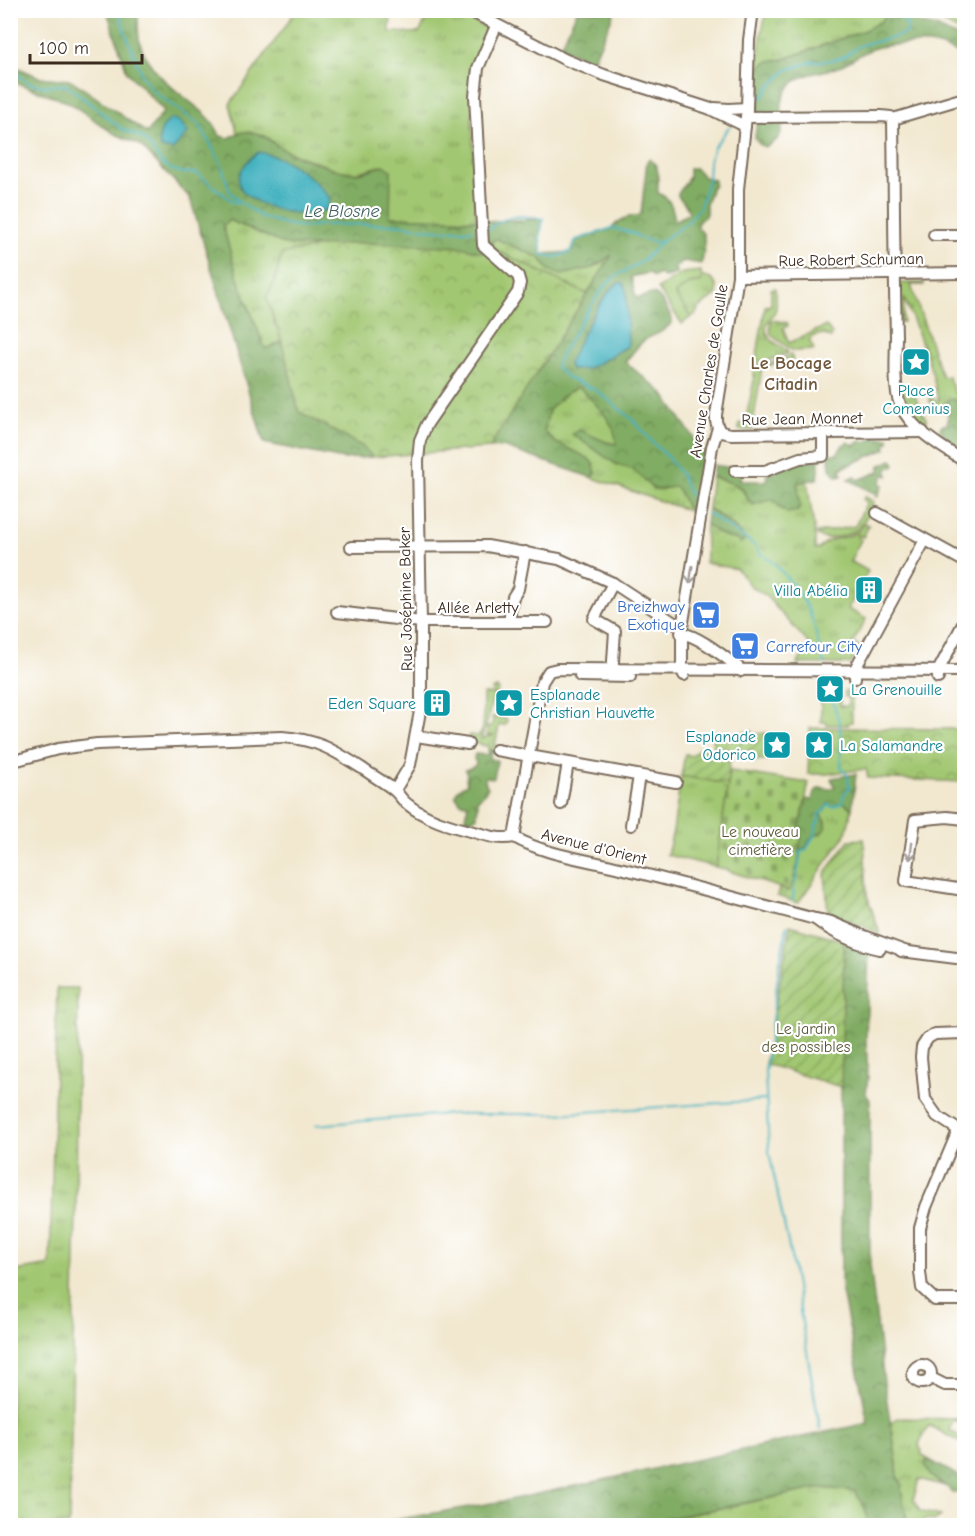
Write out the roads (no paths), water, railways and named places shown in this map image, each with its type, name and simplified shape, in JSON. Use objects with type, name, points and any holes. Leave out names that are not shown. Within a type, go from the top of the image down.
[{"type":"street","points":[[468,10],[566,60],[604,75],[708,108],[746,117],[881,116],[893,119],[964,98]]},
{"type":"street","name":"Avenue Charles de Gaulle","points":[[684,674],[682,630],[712,447],[718,429],[716,415],[738,276],[737,200],[746,117],[749,40],[753,10]]},
{"type":"street","name":"Rue Joséphine Baker","points":[[395,790],[410,765],[421,706],[418,461],[420,440],[427,424],[518,292],[520,283],[518,276],[483,245],[475,96],[478,68],[496,26]]},
{"type":"street","points":[[708,108],[729,109],[746,117]]},
{"type":"street","points":[[893,119],[898,402],[912,424],[964,461]]},
{"type":"street","points":[[934,235],[964,235]]},
{"type":"street","name":"Rue Robert Schuman","points":[[738,276],[964,273]]},
{"type":"street","name":"Rue Jean Monnet","points":[[718,429],[731,434],[924,432]]},
{"type":"street","points":[[735,471],[765,471],[800,458],[823,456],[823,433]]},
{"type":"street","points":[[877,513],[964,561]]},
{"type":"street","points":[[855,675],[855,669],[925,540]]},
{"type":"street","points":[[351,547],[487,546],[559,559],[613,583],[738,667],[743,674]]},
{"type":"street","points":[[510,622],[513,597],[518,589],[525,552]]},
{"type":"street","points":[[612,673],[615,631],[594,619],[613,583]]},
{"type":"street","name":"Allée Arletty","points":[[337,612],[421,622],[547,622]]},
{"type":"street","points":[[938,675],[964,622]]},
{"type":"street","points":[[938,675],[964,671]]},
{"type":"street","points":[[514,837],[542,682],[546,675],[612,673],[938,675],[964,678]]},
{"type":"street","points":[[416,736],[468,744]]},
{"type":"street","name":"Avenue d'Orient","points":[[10,762],[58,749],[97,744],[282,737],[308,740],[338,753],[395,790],[406,803],[451,826],[496,838],[514,837],[530,846],[831,922],[907,952],[964,959]]},
{"type":"street","points":[[496,750],[676,782]]},
{"type":"street","points":[[561,804],[568,763]]},
{"type":"street","points":[[630,825],[639,776]]},
{"type":"street","points":[[964,819],[947,817],[915,820],[906,882],[964,890]]},
{"type":"street","points":[[964,1033],[935,1034],[928,1038],[922,1047],[925,1099],[937,1116],[961,1132],[926,1207],[921,1228],[920,1272],[922,1288],[935,1300],[964,1300]]},
{"type":"street","points":[[931,1378],[945,1385],[964,1385]]},
{"type":"water","points":[[171,119],[183,125],[188,133],[173,150],[161,148],[159,140],[163,128]]},
{"type":"water","points":[[259,152],[280,158],[299,169],[330,198],[328,208],[308,214],[296,213],[270,207],[249,197],[239,185],[240,174],[246,163]]},
{"type":"water","points":[[620,282],[624,284],[626,291],[628,346],[586,369],[571,370],[568,363],[591,319],[605,296]]},
{"type":"waterway","points":[[119,10],[142,76],[155,93],[199,124],[220,161],[230,192],[240,202]]},
{"type":"waterway","name":"Le Blosne","points":[[754,99],[763,97],[769,87],[787,70],[811,62],[843,57],[861,45],[906,33],[907,28],[901,18],[905,10]]},
{"type":"waterway","name":"Le Blosne","points":[[10,69],[29,83],[44,86],[65,85],[122,129],[141,137],[161,162],[171,169],[183,173],[197,173],[233,202],[240,202],[262,217],[304,227],[396,224],[434,230],[472,230]]},
{"type":"waterway","name":"Le Blosne","points":[[487,231],[500,221],[513,217],[543,219],[540,238],[542,254],[554,257],[570,252],[576,240],[612,228],[632,233],[643,239],[662,241],[688,222],[700,207],[714,147],[729,127]]},
{"type":"waterway","points":[[593,303],[611,280],[643,260],[661,242]]},
{"type":"waterway","points":[[591,305],[560,356],[556,367],[568,378],[596,390],[633,420],[680,473],[696,504]]},
{"type":"waterway","points":[[707,513],[754,545],[759,553],[772,561],[796,588],[812,619],[824,664]]},
{"type":"waterway","points":[[792,901],[801,852],[806,850],[815,837],[819,814],[828,805],[833,807],[843,802],[843,796],[849,788],[848,776],[841,767],[840,725],[830,691]]},
{"type":"waterway","points":[[787,925],[765,1071],[769,1152],[791,1257],[820,1429]]},
{"type":"waterway","points":[[316,1125],[447,1114],[556,1114],[766,1100]]},
{"type":"place","name":"Place Comenius","points":[[916,362]]},
{"type":"place","name":"Villa Abélia","points":[[869,590]]},
{"type":"place","name":"Breizhway Exotique","points":[[706,615]]},
{"type":"place","name":"Carrefour City","points":[[745,646]]},
{"type":"place","name":"La Grenouille","points":[[830,689]]},
{"type":"place","name":"Eden Square","points":[[437,703]]},
{"type":"place","name":"Esplanade Christian Hauvette","points":[[509,703]]},
{"type":"place","name":"Esplanade Odorico","points":[[777,745]]},
{"type":"place","name":"La Salamandre","points":[[819,745]]},
{"type":"district","name":"Le Bocage Citadin","points":[[791,373]]},
{"type":"park label","name":"Le nouveau cimetière","points":[[760,840]]},
{"type":"park label","name":"Le jardin des possibles","points":[[806,1037]]}]
